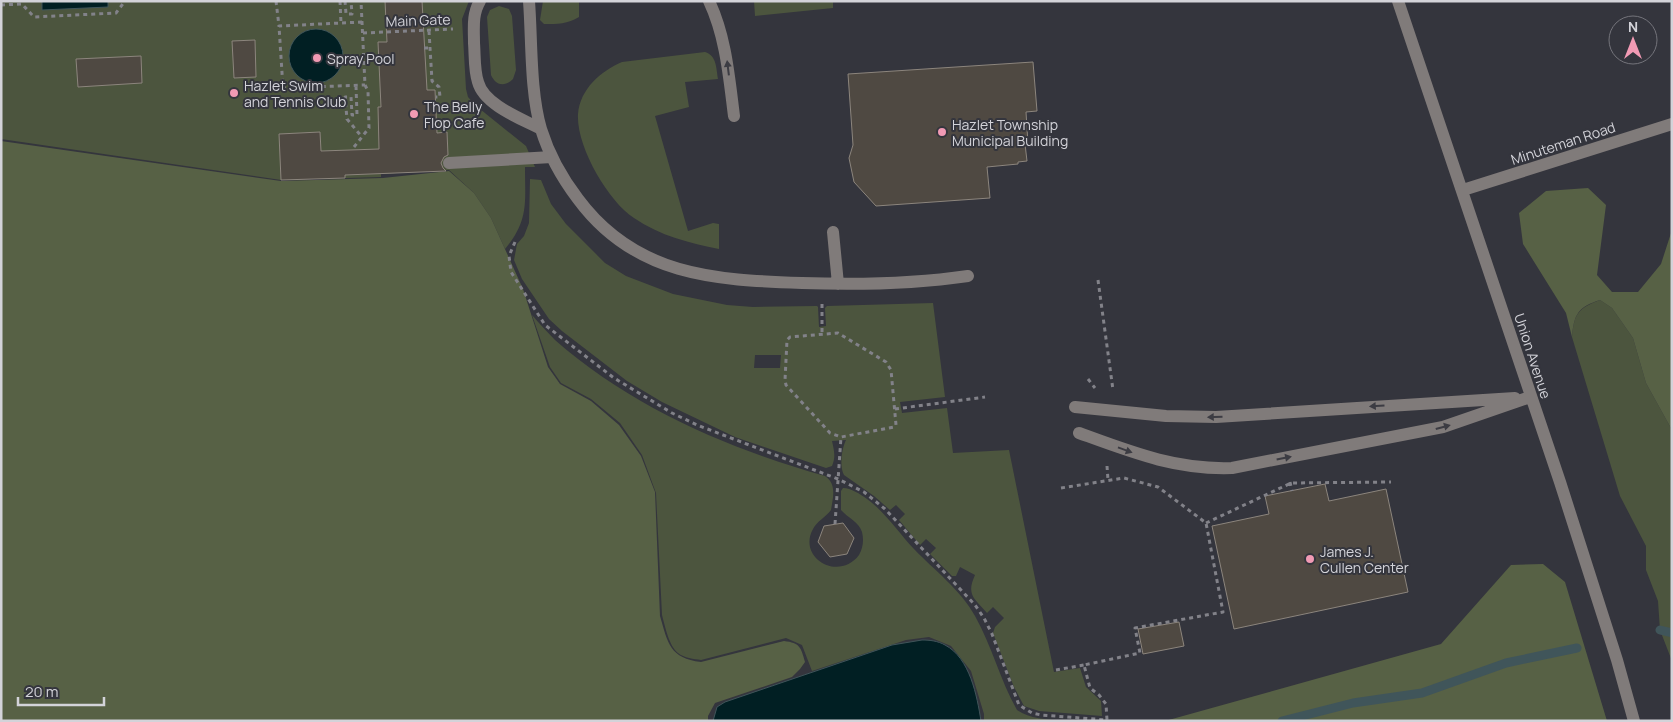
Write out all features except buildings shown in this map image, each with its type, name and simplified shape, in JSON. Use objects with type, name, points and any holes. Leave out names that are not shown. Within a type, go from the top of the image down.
[{"type":"street","points":[[480,1],[475,15],[474,29],[476,74],[482,92],[497,105],[541,129]]},
{"type":"street","points":[[529,1],[536,102],[541,129],[552,157],[566,182],[584,207],[602,227],[624,244],[648,258],[676,269],[712,277],[752,282],[821,284],[926,282],[968,276]]},
{"type":"street","name":"Union Avenue","points":[[1398,1],[1463,190],[1617,660],[1634,721]]},
{"type":"street","points":[[711,6],[726,51],[734,116]]},
{"type":"street","name":"Minuteman Road","points":[[1463,190],[1672,124]]},
{"type":"street","points":[[449,163],[552,157]]},
{"type":"street","points":[[833,232],[838,284]]},
{"type":"street","points":[[1075,407],[1166,416],[1216,417],[1530,397]]},
{"type":"street","points":[[1079,434],[1160,461],[1208,469],[1232,468],[1444,427],[1530,397]]},
{"type":"path","points":[[1,5],[22,4],[34,17],[116,13],[125,1]]},
{"type":"path","points":[[276,1],[283,88],[365,85]]},
{"type":"path","points":[[340,1],[341,23]]},
{"type":"path","points":[[345,1],[346,14],[352,14],[351,1]]},
{"type":"path","points":[[354,146],[369,128],[361,1]]},
{"type":"path","points":[[279,26],[362,22]]},
{"type":"path","name":"Main Gate","points":[[363,33],[474,29]]},
{"type":"path","points":[[429,30],[432,81],[439,87],[440,97],[436,97]]},
{"type":"path","points":[[424,48],[430,48]]},
{"type":"path","points":[[356,85],[357,115],[352,115],[351,97],[346,97],[346,119],[362,138]]},
{"type":"path","points":[[515,242],[509,256],[512,272],[545,325],[614,378],[672,413],[697,425],[838,479],[864,492],[885,509],[975,605],[984,618],[1019,705],[1024,710],[1041,715],[1107,720],[1106,704],[1090,688],[1084,665]]},
{"type":"path","points":[[1098,280],[1114,399]]},
{"type":"path","points":[[821,284],[822,333]]},
{"type":"path","points":[[822,333],[838,333],[890,366],[896,422],[894,427],[841,437],[830,433],[785,383],[788,338],[822,333]]},
{"type":"path","points":[[895,409],[985,397]]},
{"type":"path","points":[[835,524],[841,437]]},
{"type":"path","points":[[1107,464],[1108,480]]},
{"type":"path","points":[[1056,670],[1140,653],[1136,628],[1223,612],[1206,523],[1158,487],[1124,478],[1061,488]]},
{"type":"path","points":[[1206,523],[1291,483],[1391,482]]},
{"type":"shaded area","name":"Hazlet Swim and Tennis Club","points":[[1,1],[469,1],[462,19],[468,97],[475,105],[526,146],[535,167],[525,167],[525,201],[522,220],[513,239],[505,249],[491,218],[474,193],[449,170],[381,174],[381,177],[281,180],[1,139]]},
{"type":"shaded area","points":[[42,1],[108,1],[108,7],[42,10]]},
{"type":"shaded area","points":[[543,1],[579,1],[579,17],[558,24],[544,24],[540,20]]},
{"type":"shaded area","points":[[754,1],[833,1],[833,8],[755,16]]},
{"type":"shaded area","points":[[499,6],[509,9],[512,16],[516,70],[513,79],[504,84],[495,81],[491,75],[487,17],[490,10]]},
{"type":"shaded area","name":"Spray Pool","points":[[311,29],[321,29],[331,33],[339,41],[343,56],[339,71],[331,79],[321,83],[311,83],[301,79],[293,71],[289,61],[289,51],[293,41],[301,33]]},
{"type":"shaded area","points":[[705,52],[714,59],[718,79],[685,82],[689,107],[655,116],[688,231],[713,223],[719,224],[719,249],[686,241],[654,230],[624,210],[604,186],[588,156],[582,141],[578,114],[587,89],[599,76],[622,62]]},
{"type":"shaded area","points":[[1,141],[281,181],[383,178],[449,171],[474,193],[491,218],[523,289],[548,367],[560,384],[591,401],[619,425],[641,456],[655,492],[660,616],[668,642],[672,648],[683,657],[701,662],[784,641],[799,647],[805,662],[792,677],[715,703],[708,716],[708,721],[1,721]]},
{"type":"shaded area","points":[[530,179],[541,180],[551,204],[566,224],[605,263],[626,276],[673,294],[727,305],[753,307],[817,306],[819,327],[826,326],[825,308],[827,306],[933,303],[945,397],[900,402],[902,413],[947,408],[953,453],[1009,450],[1054,672],[1080,668],[1086,687],[1101,701],[1102,716],[1039,711],[1024,706],[1014,687],[993,633],[995,627],[1004,618],[993,607],[987,613],[975,600],[971,587],[975,575],[960,567],[956,576],[952,576],[930,554],[936,548],[926,539],[920,545],[899,520],[905,514],[896,505],[890,510],[844,475],[842,471],[842,457],[846,440],[832,441],[834,460],[832,466],[826,468],[735,437],[662,402],[627,381],[562,331],[549,319],[522,279],[514,260],[517,244],[524,236],[529,223]],"holes":[[[755,355],[781,355],[780,368],[754,368]]]},
{"type":"shaded area","points":[[1588,188],[1606,205],[1597,275],[1612,292],[1638,292],[1661,264],[1672,230],[1672,430],[1646,383],[1633,338],[1612,308],[1600,300],[1582,309],[1574,322],[1572,337],[1566,313],[1523,244],[1519,213],[1546,191]]},
{"type":"shaded area","points":[[1600,300],[1612,308],[1633,338],[1646,383],[1672,430],[1672,661],[1660,630],[1658,601],[1646,570],[1646,546],[1620,496],[1572,337],[1576,317],[1582,309]]},
{"type":"shaded area","points":[[532,315],[555,340],[584,364],[616,386],[649,405],[717,439],[829,479],[833,487],[831,510],[815,526],[810,540],[811,549],[815,557],[822,563],[831,566],[841,566],[851,563],[859,555],[862,547],[861,529],[841,510],[841,491],[843,488],[852,490],[867,499],[880,510],[914,549],[955,589],[969,607],[981,627],[1017,710],[1033,717],[1062,721],[984,721],[984,714],[971,671],[951,646],[929,637],[906,640],[812,671],[802,645],[786,638],[701,660],[680,655],[670,641],[662,615],[656,493],[642,455],[620,423],[591,399],[561,383],[550,367]]},
{"type":"shaded area","points":[[1543,564],[1565,582],[1607,721],[1165,721],[1441,644],[1511,565]]},
{"type":"shaded area","points":[[922,640],[942,644],[954,651],[961,659],[971,678],[981,721],[713,721],[717,707],[725,702],[892,645]]},
{"type":"waterway","points":[[1660,630],[1672,633]]},
{"type":"waterway","points":[[1282,721],[1353,703],[1422,693],[1506,663],[1577,648]]},
{"type":"place","name":"Spray Pool","points":[[317,58]]},
{"type":"place","name":"Hazlet Swim and Tennis Club","points":[[234,93]]},
{"type":"place","name":"The Belly Flop Cafe","points":[[414,114]]},
{"type":"place","name":"Hazlet Township Municipal Building","points":[[942,132]]},
{"type":"place","name":"James J. Cullen Center","points":[[1310,559]]}]
